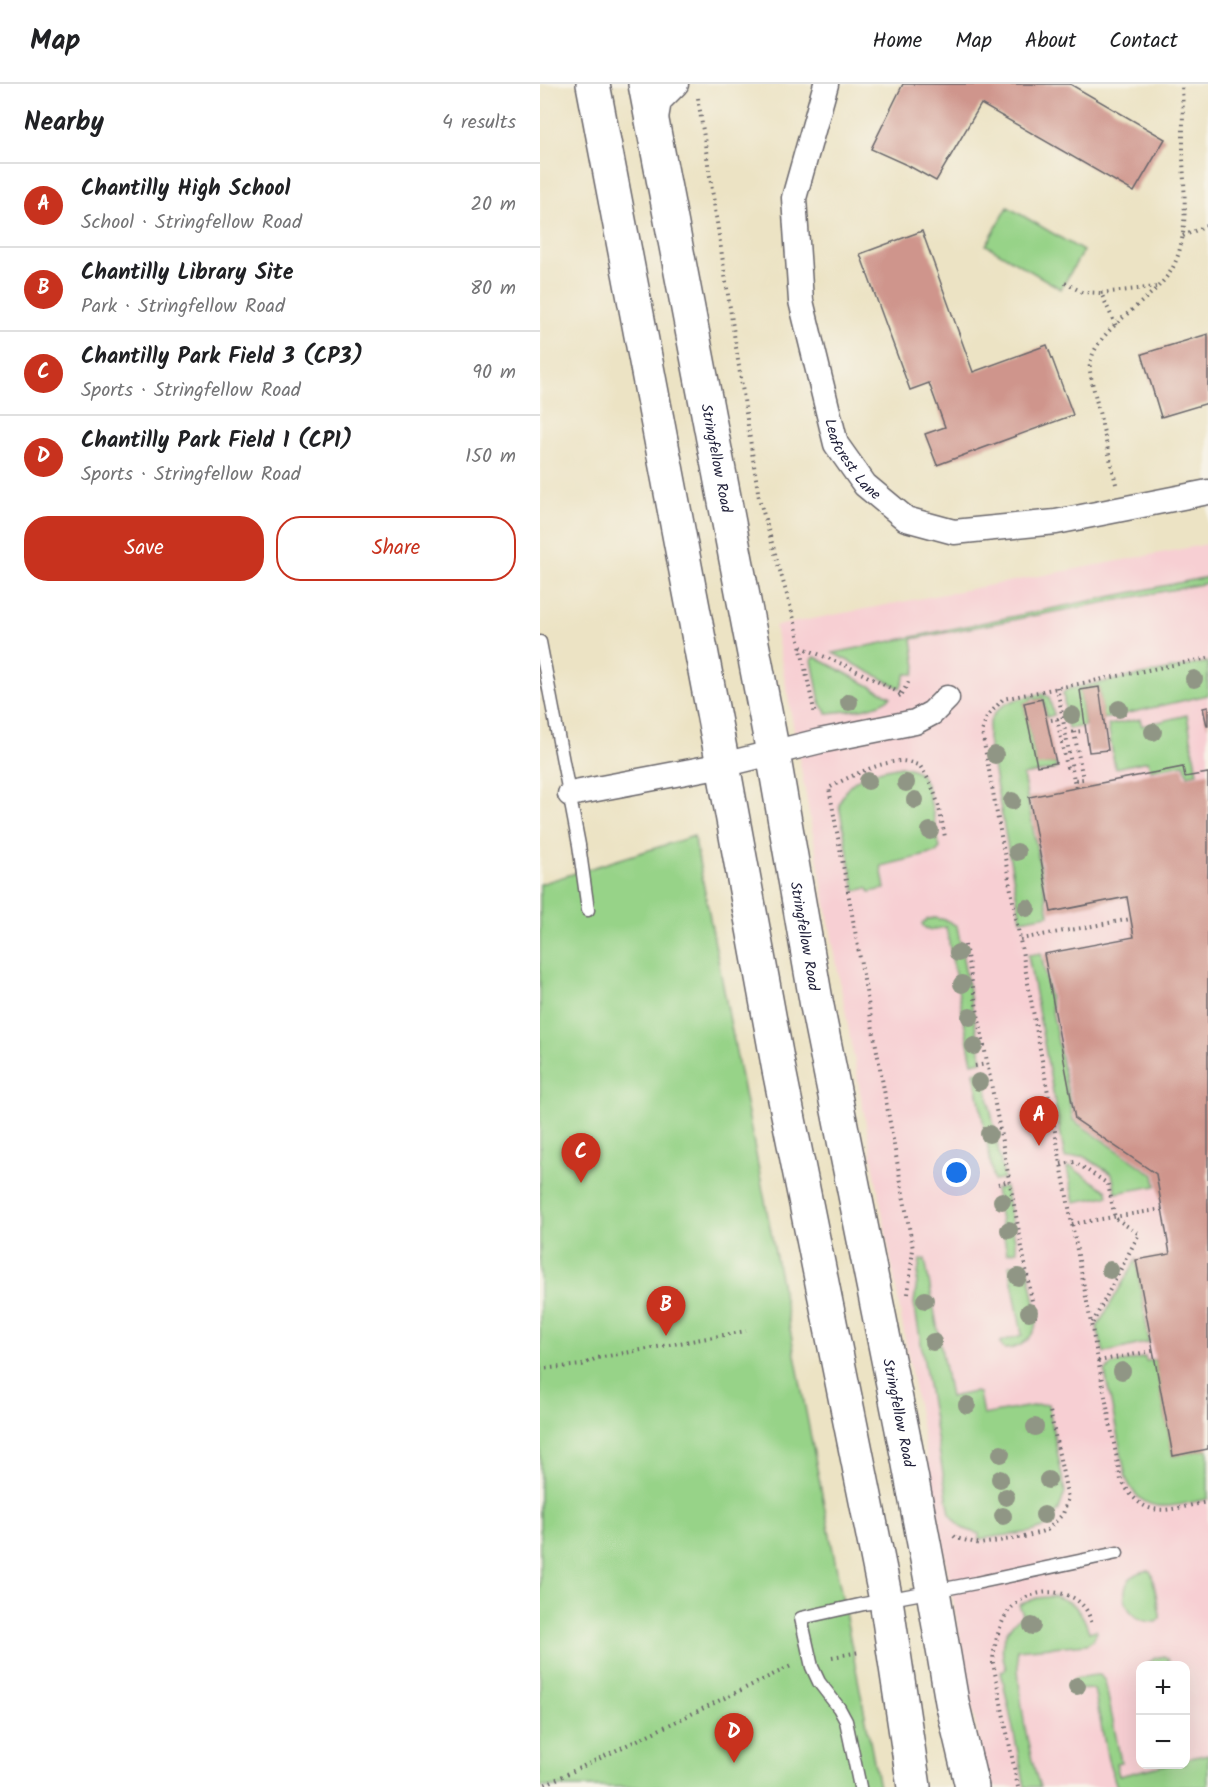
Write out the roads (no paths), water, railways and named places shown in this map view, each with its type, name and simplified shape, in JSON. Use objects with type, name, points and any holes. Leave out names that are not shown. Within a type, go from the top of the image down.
[{"type":"main road","points":[[593,84],[782,1082],[886,1600],[914,1787]]},
{"type":"main road","name":"Stringfellow Road","points":[[645,84],[773,753],[817,1006],[933,1591],[952,1702],[972,1787]]},
{"type":"street","name":"Leafcrest Lane","points":[[826,84],[794,198],[801,301],[836,444],[865,486],[906,519],[954,532],[1056,522],[1208,492]]},
{"type":"street","points":[[655,138],[656,111],[659,101],[687,86]]},
{"type":"street","points":[[570,794],[723,765],[820,741],[915,722],[932,713],[946,698]]},
{"type":"lane","points":[[540,642],[570,794],[588,910]]},
{"type":"lane","points":[[860,1787],[846,1720],[819,1682],[812,1667],[801,1618],[1117,1552]]},
{"type":"place","name":"Chantilly High School","points":[[1039,1146]]},
{"type":"place","name":"Chantilly Park Field 3 (CP3)","points":[[581,1183]]},
{"type":"place","name":"Chantilly Library Site","points":[[666,1336]]},
{"type":"place","name":"Chantilly Park Field 1 (CP1)","points":[[734,1763]]}]
